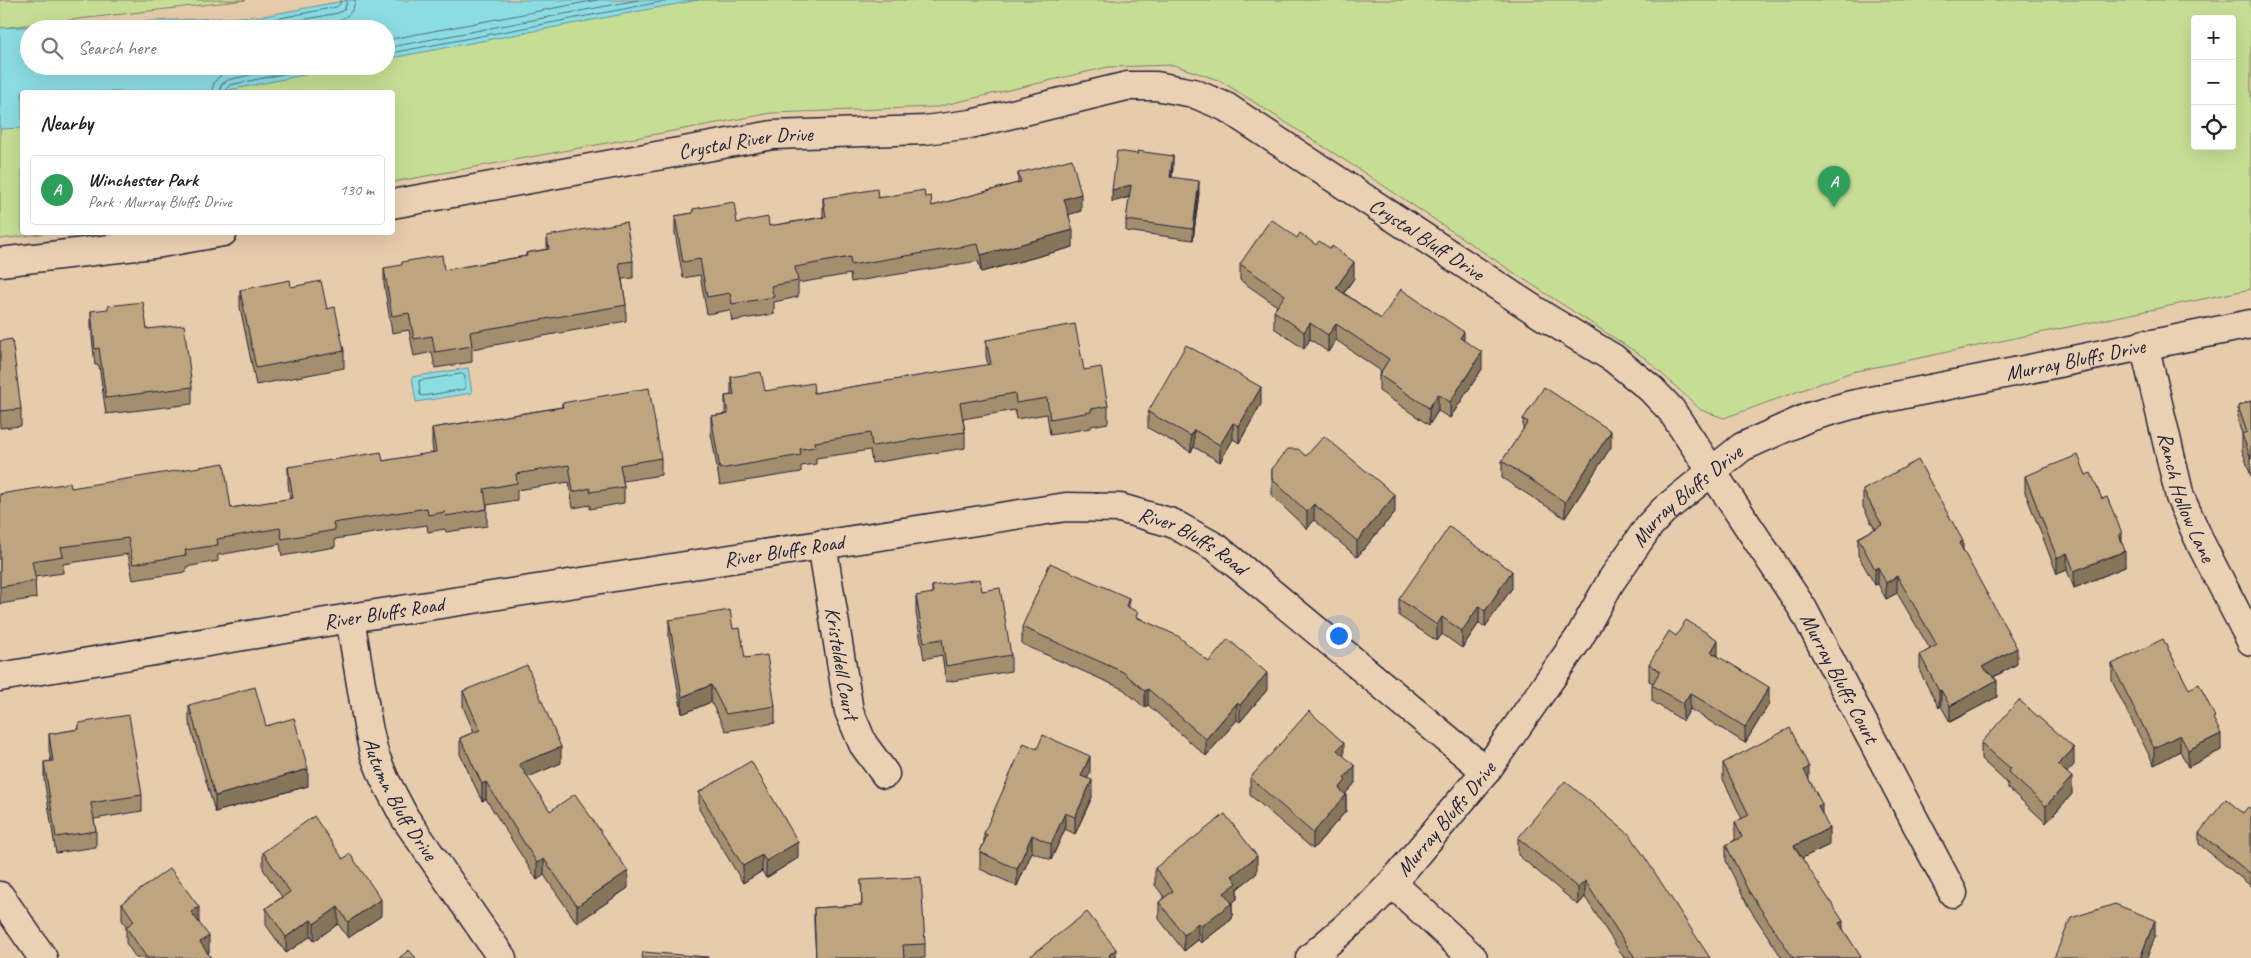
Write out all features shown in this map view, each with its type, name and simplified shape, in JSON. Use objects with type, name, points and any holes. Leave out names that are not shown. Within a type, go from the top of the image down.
[{"type":"street","name":"Crystal Bluff Drive","points":[[1098,92],[1127,86],[1156,86],[1193,93],[1226,107],[1546,317],[1613,358],[1651,389],[1671,410],[1711,472]]},
{"type":"street","name":"Crystal River Drive","points":[[395,203],[773,135],[907,131],[971,124],[1098,92]]},
{"type":"street","points":[[0,262],[161,243],[205,235]]},
{"type":"street","name":"Murray Bluffs Drive","points":[[1310,958],[1368,908],[1447,820],[1486,771],[1579,638],[1611,582],[1649,526],[1664,510],[1742,447],[1809,417],[1851,405],[2144,344],[2251,324]]},
{"type":"street","name":"Ranch Hollow Lane","points":[[2144,344],[2180,497],[2202,546],[2251,641]]},
{"type":"street","name":"Murray Bluffs Court","points":[[1711,472],[1803,609],[1953,893]]},
{"type":"street","name":"River Bluffs Road","points":[[0,677],[350,618],[1066,506],[1120,508],[1172,523],[1217,548],[1486,771]]},
{"type":"street","name":"Kristeldell Court","points":[[822,544],[849,711],[864,744],[885,774]]},
{"type":"street","name":"Autumn Bluff Drive","points":[[350,618],[368,726],[374,753],[384,778],[405,818],[502,958]]},
{"type":"street","points":[[1392,882],[1473,958]]},
{"type":"street","points":[[0,896],[43,958]]},
{"type":"green space","points":[[0,0],[246,0],[70,20],[20,20],[20,26],[0,28]]},
{"type":"green space","points":[[650,0],[2251,0],[2251,289],[1852,372],[1724,418],[1701,410],[1645,358],[1357,168],[1221,81],[1174,65],[1108,67],[936,107],[772,113],[395,182],[395,90],[20,90],[20,235],[33,235],[0,239],[0,78],[22,75],[395,75],[395,30]]},
{"type":"water","points":[[348,0],[698,0],[395,57],[395,20],[176,20],[264,16]]},
{"type":"water","points":[[20,27],[20,75],[304,75],[230,90],[20,90],[20,128],[0,129],[0,28]]},
{"type":"water","points":[[468,368],[472,393],[416,402],[412,377]]},
{"type":"building","points":[[1117,151],[1138,154],[1137,151],[1173,156],[1170,177],[1199,181],[1193,229],[1126,220],[1131,185],[1112,190]]},
{"type":"building","points":[[1072,159],[1081,194],[1064,199],[1073,230],[981,255],[978,244],[851,265],[850,257],[795,267],[798,281],[771,286],[774,297],[732,304],[730,293],[707,297],[700,259],[683,262],[675,216],[693,213],[693,209],[734,202],[737,223],[768,217],[769,226],[826,217],[823,198],[877,189],[878,198],[924,190],[925,197],[931,196],[932,206],[1021,182],[1018,173]]},
{"type":"building","points":[[1271,219],[1297,238],[1300,233],[1316,245],[1319,241],[1331,249],[1332,246],[1354,262],[1336,288],[1381,319],[1401,289],[1464,332],[1460,338],[1482,352],[1450,402],[1438,394],[1429,408],[1379,375],[1389,359],[1336,324],[1328,335],[1310,323],[1304,332],[1274,311],[1285,295],[1240,264]]},
{"type":"building","points":[[626,222],[633,261],[619,263],[626,305],[470,332],[472,346],[435,352],[432,336],[414,339],[409,313],[392,316],[384,268],[402,265],[402,262],[442,255],[444,270],[527,256],[526,253],[549,249],[547,236]]},
{"type":"building","points":[[290,280],[291,287],[321,281],[327,309],[335,307],[344,351],[256,368],[240,290]]},
{"type":"building","points":[[143,302],[147,329],[184,325],[192,387],[106,398],[99,348],[95,349],[91,311],[108,309],[108,306]]},
{"type":"building","points":[[1075,324],[1084,370],[1101,367],[1108,406],[1091,409],[1091,412],[1050,419],[1047,398],[1016,403],[1015,393],[960,403],[965,432],[872,446],[870,433],[815,442],[816,447],[800,449],[801,455],[720,469],[711,416],[728,414],[725,396],[734,395],[731,377],[761,372],[765,391],[813,383],[814,393],[991,364],[986,340]]},
{"type":"building","points":[[12,339],[21,409],[0,411],[0,341]]},
{"type":"building","points":[[1186,345],[1261,387],[1239,426],[1233,423],[1220,445],[1194,430],[1191,436],[1148,412]]},
{"type":"building","points":[[1544,387],[1611,431],[1565,502],[1502,461],[1528,422],[1523,419]]},
{"type":"building","points":[[649,388],[661,458],[620,465],[624,487],[590,492],[590,488],[573,492],[569,465],[516,474],[517,483],[484,489],[487,509],[446,516],[445,512],[428,515],[427,508],[333,523],[335,530],[282,539],[280,528],[217,539],[218,545],[185,550],[186,555],[133,564],[128,538],[61,547],[63,556],[32,561],[36,581],[0,587],[0,494],[70,483],[71,488],[224,463],[231,508],[293,498],[288,467],[381,452],[383,461],[436,452],[432,428],[563,407],[562,403]]},
{"type":"building","points":[[2251,401],[2251,459],[2242,434],[2247,432],[2238,406]]},
{"type":"building","points":[[1324,436],[1395,495],[1357,541],[1314,504],[1307,512],[1272,479],[1272,469],[1288,449],[1298,449],[1306,456]]},
{"type":"building","points":[[2078,455],[2086,475],[2091,473],[2102,499],[2107,497],[2122,533],[2119,534],[2125,551],[2074,571],[2067,553],[2057,558],[2025,476]]},
{"type":"building","points":[[1918,460],[1963,541],[1959,543],[2017,648],[1982,667],[1997,680],[1950,706],[1941,690],[1939,691],[1920,655],[1937,645],[1897,576],[1886,583],[1878,567],[1875,569],[1858,538],[1882,525],[1863,490]]},
{"type":"building","points":[[1449,527],[1512,571],[1485,611],[1479,606],[1462,631],[1442,617],[1437,625],[1399,599]]},
{"type":"building","points":[[1050,563],[1129,598],[1126,606],[1138,612],[1136,617],[1178,636],[1209,662],[1228,639],[1267,673],[1240,705],[1237,703],[1206,739],[1148,689],[1145,691],[1123,672],[1022,627]]},
{"type":"building","points":[[980,579],[982,591],[1000,588],[1011,655],[946,666],[942,639],[924,642],[916,596],[933,593],[932,586]]},
{"type":"building","points":[[730,610],[733,629],[740,628],[745,658],[767,655],[775,706],[726,714],[711,685],[682,697],[669,620]]},
{"type":"building","points":[[1686,620],[1718,640],[1711,652],[1769,687],[1745,727],[1690,693],[1683,704],[1652,685],[1660,671],[1649,664],[1669,631],[1676,636]]},
{"type":"building","points":[[2163,639],[2189,689],[2199,684],[2221,734],[2188,750],[2180,735],[2154,748],[2112,664]]},
{"type":"building","points":[[527,665],[561,747],[519,764],[550,811],[575,794],[628,871],[577,906],[544,859],[537,863],[486,782],[482,784],[460,738],[480,730],[463,691]]},
{"type":"building","points":[[255,687],[266,726],[294,718],[308,769],[215,796],[189,705]]},
{"type":"building","points":[[2019,700],[2074,748],[2058,765],[2072,777],[2046,806],[2008,772],[2011,769],[1981,743]]},
{"type":"building","points":[[1309,711],[1344,743],[1337,750],[1355,766],[1344,778],[1346,780],[1339,789],[1346,795],[1313,833],[1250,778]]},
{"type":"building","points":[[129,715],[142,795],[91,803],[96,831],[56,837],[44,762],[53,761],[49,734],[79,729],[79,723]]},
{"type":"building","points":[[1790,728],[1809,767],[1804,770],[1822,804],[1818,806],[1829,828],[1794,846],[1843,921],[1839,923],[1861,957],[1859,958],[1793,958],[1748,890],[1726,845],[1742,837],[1735,822],[1749,815],[1723,763]]},
{"type":"building","points":[[1043,735],[1090,756],[1081,776],[1092,780],[1075,817],[1065,813],[1051,844],[1032,835],[1017,869],[980,852],[987,835],[984,833],[1024,743],[1037,749]]},
{"type":"building","points":[[751,761],[798,842],[766,861],[762,855],[743,866],[699,792]]},
{"type":"building","points":[[1565,781],[1631,836],[1710,958],[1635,958],[1585,881],[1578,888],[1518,838]]},
{"type":"building","points":[[2226,799],[2243,813],[2248,807],[2251,809],[2251,874],[2199,833]]},
{"type":"building","points":[[1225,814],[1257,856],[1232,876],[1237,883],[1224,893],[1232,903],[1201,926],[1198,923],[1184,935],[1159,902],[1173,891],[1155,868]]},
{"type":"building","points":[[314,816],[343,859],[350,854],[381,899],[348,922],[338,907],[314,924],[311,920],[286,937],[266,908],[290,892],[263,852]]},
{"type":"building","points":[[170,868],[199,907],[191,912],[209,936],[200,942],[211,958],[147,958],[126,927],[134,921],[122,903]]},
{"type":"building","points":[[921,877],[925,944],[903,945],[904,958],[816,958],[814,908],[862,905],[861,880]]},
{"type":"building","points":[[2115,904],[2155,920],[2140,958],[2054,958],[2071,918]]},
{"type":"building","points":[[1087,912],[1116,949],[1109,955],[1111,958],[1028,958]]},
{"type":"building","points":[[409,950],[416,958],[399,958]]},
{"type":"building","points":[[643,952],[708,957],[708,958],[642,958]]},
{"type":"place","name":"Winchester Park","points":[[1834,207]]}]
